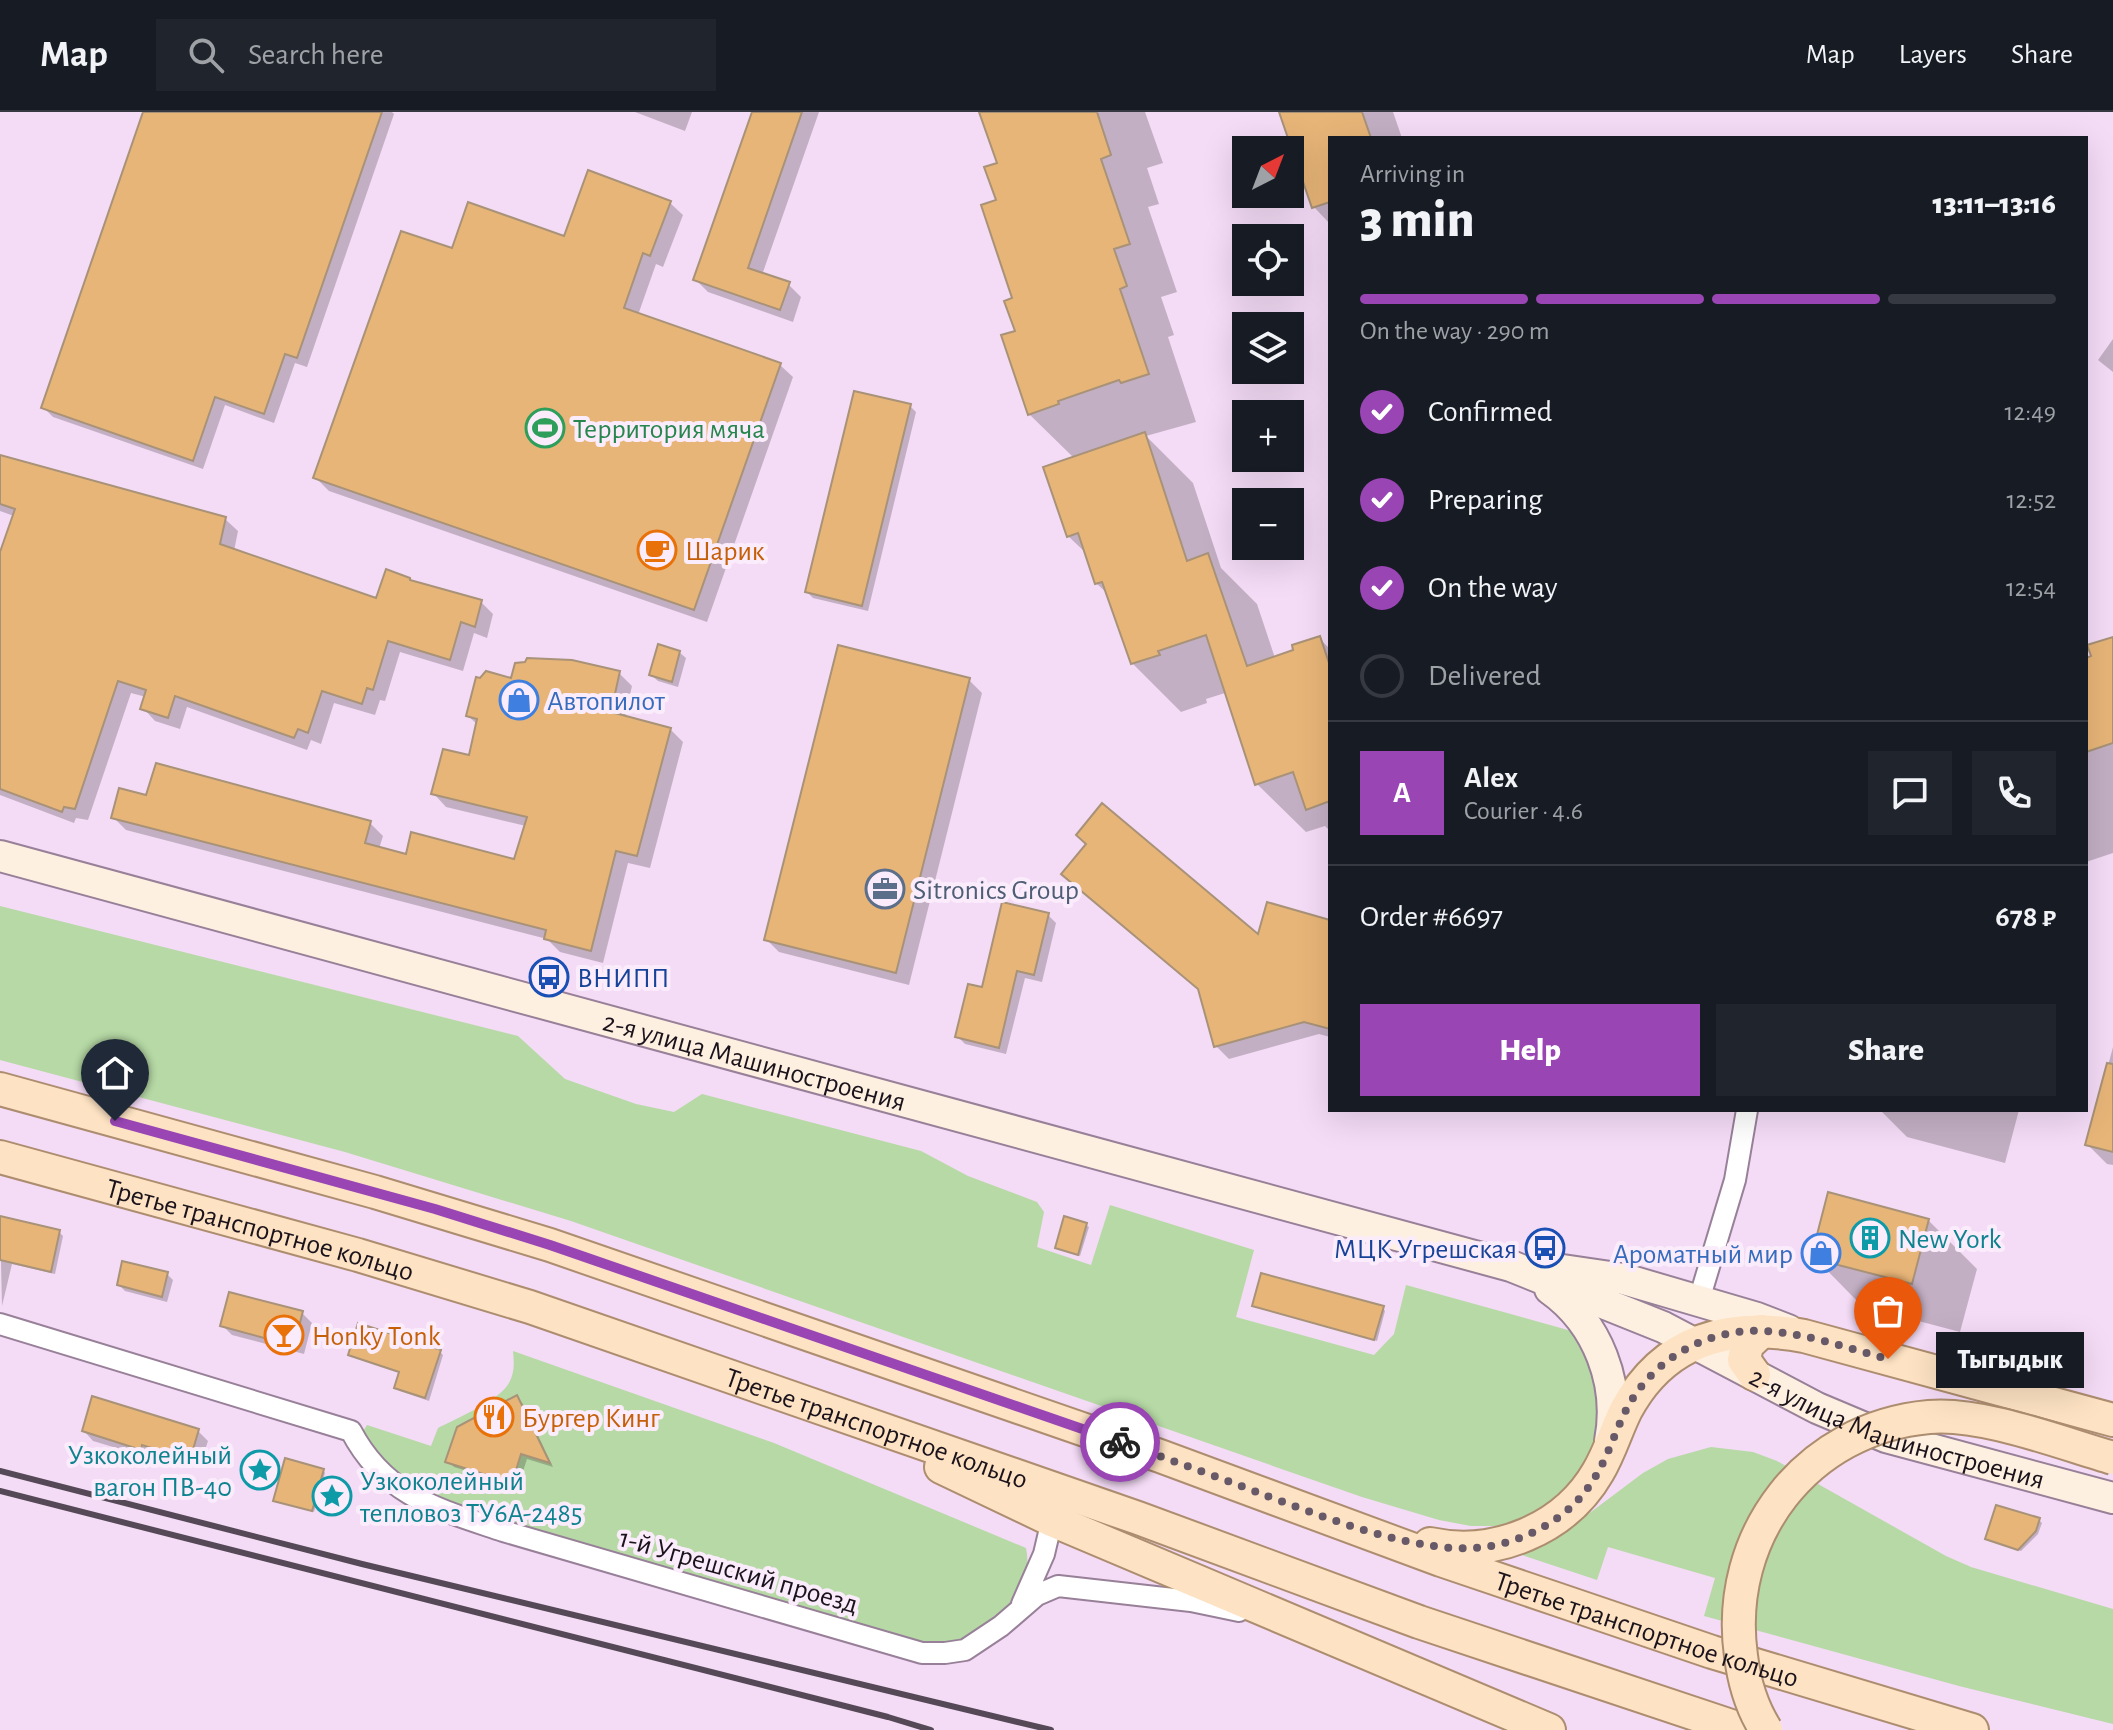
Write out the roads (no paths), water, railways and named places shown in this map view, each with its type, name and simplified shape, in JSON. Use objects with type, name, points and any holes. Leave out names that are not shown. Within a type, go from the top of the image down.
[{"type":"main road","name":"2-я улица Машиностроения","points":[[0,856],[1511,1266],[1663,1327],[1817,1408],[1886,1437],[2113,1498]]},
{"type":"main road","name":"Третье транспортное кольцо","points":[[0,1089],[375,1192],[550,1245],[1102,1435],[1353,1527],[1712,1652],[1972,1730]]},
{"type":"main road","name":"Третье транспортное кольцо","points":[[0,1157],[446,1280],[790,1395],[1138,1518],[1419,1622],[1743,1730]]},
{"type":"main road","name":"2-я улица Машиностроения","points":[[1511,1266],[1542,1267],[1624,1279],[1757,1318],[1804,1336],[2113,1420]]},
{"type":"main road","points":[[1511,1266],[1560,1296],[1596,1342],[1605,1364],[1613,1409],[1608,1452]]},
{"type":"main road","points":[[1353,1527],[1438,1546],[1484,1547],[1533,1532],[1570,1508],[1584,1493],[1637,1392],[1663,1365],[1695,1343],[1714,1335],[1762,1331],[1804,1336]]},
{"type":"main road","points":[[1754,1374],[1744,1360],[1747,1345],[1762,1331]]},
{"type":"main road","points":[[790,1395],[1052,1520],[1549,1730]]},
{"type":"main road","points":[[1766,1730],[1750,1697],[1743,1670],[1738,1611],[1742,1581],[1762,1525],[1780,1497],[1824,1455],[1874,1428],[1932,1417],[1965,1418],[2113,1458]]},
{"type":"street","points":[[1699,1300],[1735,1180],[1747,1112]]},
{"type":"street","name":"1-й Угрешский проезд","points":[[0,1324],[351,1431],[361,1449],[395,1486],[415,1499],[442,1510],[503,1531],[922,1653],[965,1650],[1001,1626],[1037,1595],[1058,1586],[1191,1601],[1288,1620]]},
{"type":"street","name":"1-й Угрешский проезд","points":[[1020,1607],[1044,1554],[1052,1520]]},
{"type":"railway","points":[[0,1471],[362,1564],[1051,1730]]},
{"type":"railway","points":[[0,1491],[931,1730]]},
{"type":"place","name":"Территория мяча","points":[[545,428]]},
{"type":"place","name":"Шарик","points":[[657,550]]},
{"type":"place","name":"Автопилот","points":[[519,700]]},
{"type":"place","name":"Sitronics Group","points":[[885,889]]},
{"type":"place","name":"ВНИПП","points":[[549,977]]},
{"type":"place","name":"New York","points":[[1870,1238]]},
{"type":"place","name":"МЦК Угрешская","points":[[1545,1248]]},
{"type":"place","name":"Ароматный мир","points":[[1821,1253]]},
{"type":"place","name":"Honky Tonk","points":[[284,1335]]},
{"type":"place","name":"Тыгыдык","points":[[1888,1359]]},
{"type":"place","name":"Бургер Кинг","points":[[494,1417]]},
{"type":"place","name":"Узкоколейный вагон ПВ-40","points":[[260,1470]]},
{"type":"place","name":"Узкоколейный тепловоз ТУ6А-2485","points":[[332,1496]]}]
